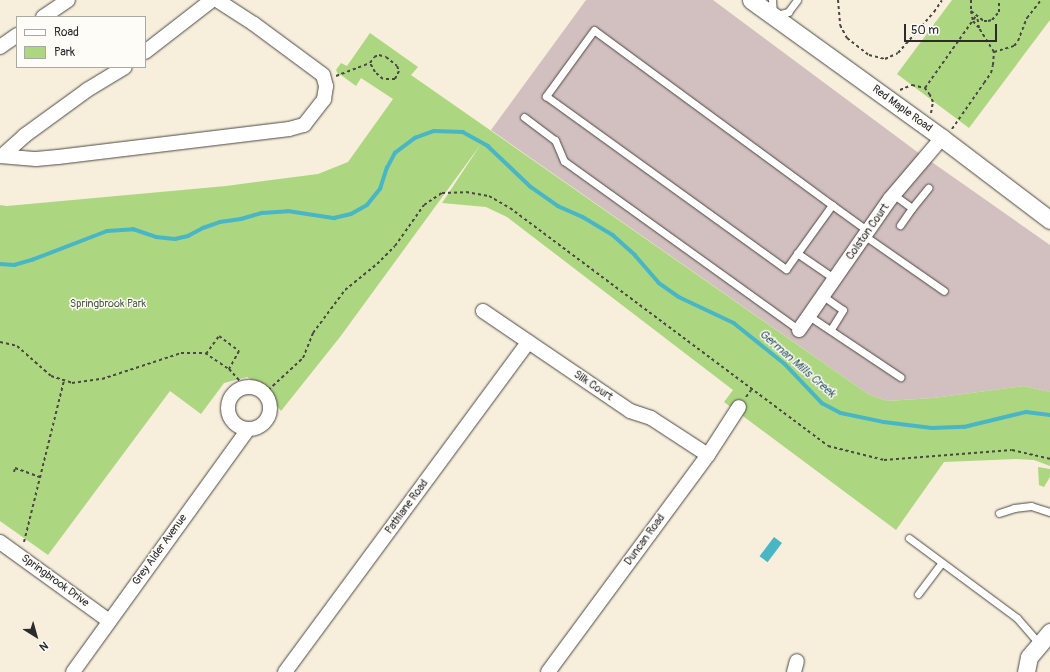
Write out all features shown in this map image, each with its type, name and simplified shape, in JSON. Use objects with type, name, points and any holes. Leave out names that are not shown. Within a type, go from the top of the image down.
[{"type":"street","points":[[44,16],[68,0]]},
{"type":"street","points":[[146,51],[212,0]]},
{"type":"street","points":[[1,156],[36,159],[58,157],[289,129],[304,125],[324,99],[326,86],[323,75],[254,24],[217,0]]},
{"type":"street","name":"Red Maple Road","points":[[751,0],[773,8],[946,136],[1050,220]]},
{"type":"street","points":[[0,47],[16,37]]},
{"type":"street","points":[[1,156],[24,136],[81,95],[124,68]]},
{"type":"street","name":"Colston Court","points":[[799,330],[894,195],[946,136]]},
{"type":"street","name":"Silk Court","points":[[483,311],[630,411],[651,418],[708,455]]},
{"type":"street","name":"Pathlane Road","points":[[286,672],[528,342]]},
{"type":"street","points":[[248,429],[236,425],[231,420],[227,406],[233,394],[245,387],[259,389],[264,394]]},
{"type":"street","name":"Grey Alder Avenue","points":[[73,672],[248,429],[262,425],[266,420],[270,406],[264,394]]},
{"type":"street","name":"Duncan Road","points":[[548,672],[708,455],[739,407]]},
{"type":"street","name":"Springbrook Drive","points":[[0,542],[109,621]]},
{"type":"street","points":[[1026,672],[1029,657],[1045,638]]},
{"type":"lane","points":[[773,8],[788,12],[797,0]]},
{"type":"lane","points":[[832,205],[786,269],[546,96],[594,30],[832,205],[867,234],[944,291]]},
{"type":"lane","points":[[524,117],[555,140],[564,161],[799,330]]},
{"type":"lane","points":[[900,225],[928,188]]},
{"type":"lane","points":[[894,195],[912,208]]},
{"type":"lane","points":[[797,254],[835,279]]},
{"type":"lane","points":[[823,296],[843,310],[830,329]]},
{"type":"lane","points":[[809,316],[900,377]]},
{"type":"lane","points":[[999,512],[1031,506],[1050,512]]},
{"type":"lane","points":[[909,538],[1045,638]]},
{"type":"lane","points":[[918,594],[941,563]]},
{"type":"path","points":[[838,0],[840,25],[847,38],[869,55],[884,58],[898,53],[934,12],[942,0]]},
{"type":"path","points":[[946,136],[991,73],[994,52],[973,21],[971,0]]},
{"type":"path","points":[[971,11],[984,21],[992,20],[999,12],[1000,0]]},
{"type":"path","points":[[994,52],[1014,46],[1018,41],[1027,18],[1041,0]]},
{"type":"path","points":[[925,88],[977,16]]},
{"type":"path","points":[[977,16],[979,28]]},
{"type":"path","points":[[969,27],[975,25],[979,28]]},
{"type":"path","points":[[336,76],[370,63],[374,57],[379,56],[386,58],[397,66],[399,71],[398,76],[392,80],[383,79],[375,72],[370,63]]},
{"type":"path","points":[[898,94],[902,89],[912,85],[925,88],[930,94],[933,102],[930,117]]},
{"type":"path","points":[[264,394],[303,358],[313,333],[345,290],[377,264],[395,246],[424,205],[442,193],[466,192],[489,196],[510,208],[828,446],[884,460],[1012,450],[1050,459]]},
{"type":"path","points":[[206,354],[219,336],[239,350],[229,369]]},
{"type":"path","points":[[0,342],[17,346],[51,376],[72,383],[102,379],[181,353],[206,354],[229,369],[245,387]]},
{"type":"path","points":[[24,542],[64,380]]},
{"type":"path","points":[[14,472],[15,468],[40,477]]},
{"type":"shaded area","points":[[586,0],[713,0],[916,151],[1050,245],[1050,392],[1024,386],[933,398],[887,401],[868,394],[491,130]]},
{"type":"green space","points":[[952,0],[1050,0],[1050,20],[969,128],[897,74]]},
{"type":"green space","name":"Springbrook Park","points":[[370,33],[418,67],[411,75],[868,394],[887,401],[933,398],[1024,386],[1050,392],[1050,466],[1034,460],[1016,459],[944,462],[896,530],[724,402],[733,390],[507,217],[486,207],[442,203],[481,144],[340,337],[281,411],[262,386],[247,377],[224,383],[201,414],[170,391],[48,555],[0,521],[0,205],[7,206],[226,186],[318,174],[348,162],[393,99],[361,78],[356,86],[341,75],[339,76],[336,70],[341,63],[347,66]]},
{"type":"green space","points":[[1038,467],[1050,469],[1050,477],[1044,487],[1039,485]]},
{"type":"water","points":[[774,537],[782,543],[768,562],[760,556]]},
{"type":"waterway","name":"German Mills Creek","points":[[0,264],[14,265],[32,260],[107,231],[133,229],[156,237],[175,239],[188,236],[203,228],[220,222],[241,219],[262,213],[288,211],[334,218],[351,214],[367,205],[380,189],[387,168],[395,153],[415,138],[434,131],[463,132],[488,146],[531,187],[558,206],[583,217],[613,235],[635,255],[659,283],[679,297],[734,323],[785,364],[822,403],[841,413],[884,422],[932,428],[964,427],[1026,412],[1050,415]]}]
